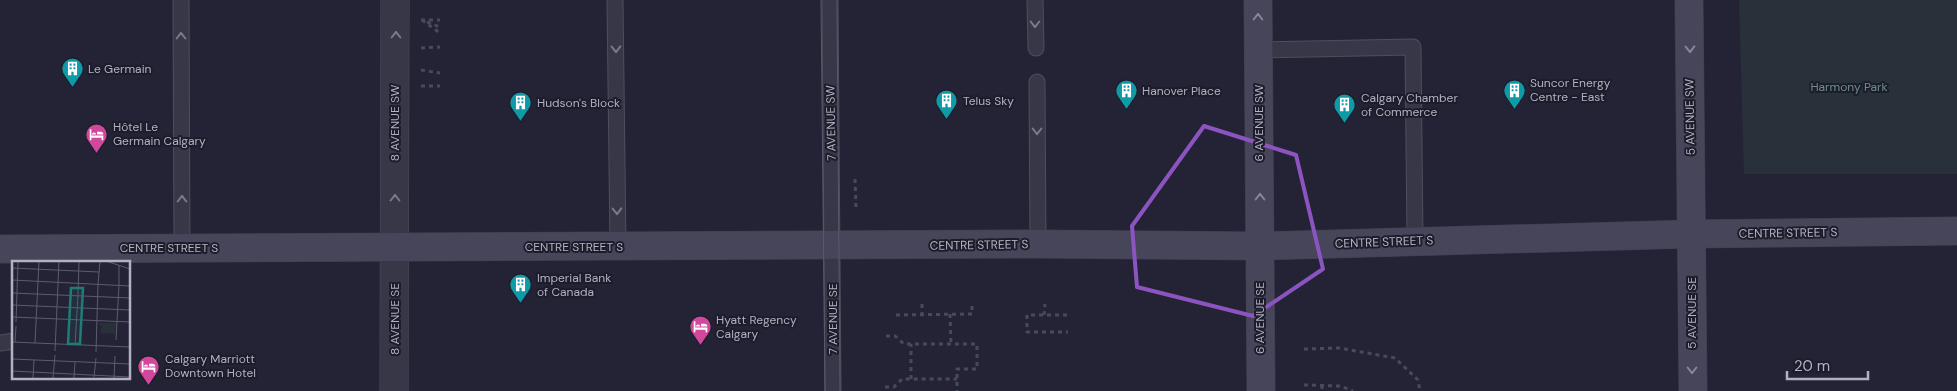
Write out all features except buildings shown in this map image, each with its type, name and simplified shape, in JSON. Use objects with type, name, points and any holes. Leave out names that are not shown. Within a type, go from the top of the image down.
[{"type":"street","name":"8 AVENUE SW","points":[[395,246],[396,0]]},
{"type":"street","name":"6 AVENUE SW","points":[[1258,0],[1260,246]]},
{"type":"street","name":"5 AVENUE SW","points":[[1689,0],[1691,234]]},
{"type":"street","name":"CENTRE STREET S","points":[[0,249],[50,256],[182,248],[395,246],[618,247],[1038,244],[1260,246],[1691,234],[1957,231]]},
{"type":"street","name":"5 AVENUE SE","points":[[1691,234],[1693,391]]},
{"type":"street","name":"8 AVENUE SE","points":[[394,391],[395,246]]},
{"type":"street","name":"6 AVENUE SE","points":[[1260,246],[1261,391]]},
{"type":"lane","points":[[181,0],[182,248]]},
{"type":"lane","points":[[616,0],[618,247]]},
{"type":"lane","name":"7 AVENUE SW","points":[[830,0],[832,246]]},
{"type":"lane","points":[[1035,0],[1036,48]]},
{"type":"lane","points":[[1258,50],[1412,47],[1415,242]]},
{"type":"lane","points":[[1036,82],[1038,244]]},
{"type":"lane","name":"7 AVENUE SE","points":[[832,246],[833,391]]},
{"type":"path","points":[[440,27],[422,20],[440,34]]},
{"type":"path","points":[[922,304],[922,314]]},
{"type":"path","points":[[896,315],[972,314],[972,304]]},
{"type":"path","points":[[1044,304],[1044,315]]},
{"type":"path","points":[[950,314],[950,344]]},
{"type":"path","points":[[1067,314],[1027,315],[1027,332],[1068,332]]},
{"type":"path","points":[[886,336],[895,336],[904,344],[977,344],[977,369],[957,369],[957,391]]},
{"type":"path","points":[[911,344],[911,379]]},
{"type":"path","points":[[1304,349],[1339,348],[1395,358],[1418,380],[1420,391]]},
{"type":"path","points":[[885,387],[894,387],[902,379],[957,379]]},
{"type":"path","points":[[1304,385],[1340,386],[1353,391]]},
{"type":"path","points":[[1322,385],[1322,391]]},
{"type":"highlighted area","points":[[1204,126],[1296,155],[1323,269],[1253,316],[1137,287],[1132,226]]},
{"type":"green space","name":"Harmony Park","points":[[1739,0],[1957,0],[1957,174],[1744,174]]},
{"type":"tram line","points":[[821,0],[825,391]]},
{"type":"tram line","points":[[837,0],[840,391]]},
{"type":"place","name":"Le Germain","points":[[72,88]]},
{"type":"place","name":"Suncor Energy Centre - East","points":[[1514,109]]},
{"type":"place","name":"Hanover Place","points":[[1126,110]]},
{"type":"place","name":"Telus Sky","points":[[947,120]]},
{"type":"place","name":"Hudson's Block","points":[[521,122]]},
{"type":"place","name":"Calgary Chamber of Commerce","points":[[1345,124]]},
{"type":"place","name":"Hôtel Le Germain Calgary","points":[[97,153]]},
{"type":"place","name":"Imperial Bank of Canada","points":[[521,304]]},
{"type":"place","name":"Hyatt Regency Calgary","points":[[700,346]]},
{"type":"place","name":"Calgary Marriott Downtown Hotel","points":[[149,385]]}]
